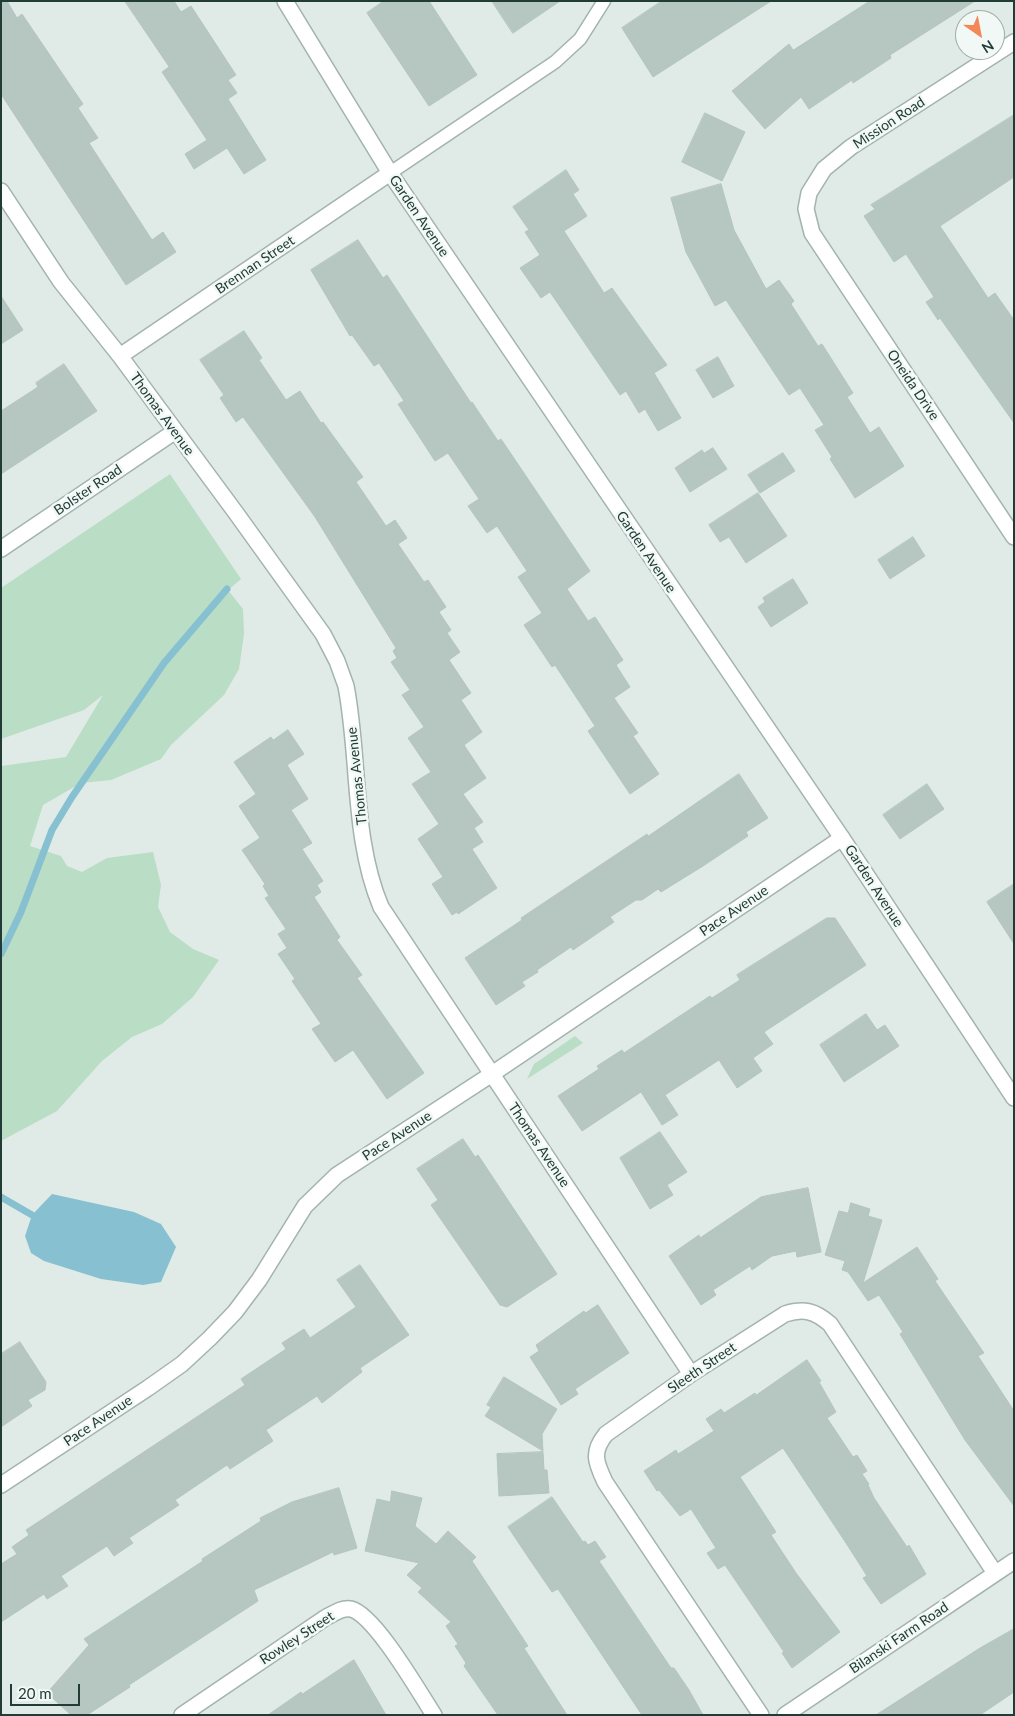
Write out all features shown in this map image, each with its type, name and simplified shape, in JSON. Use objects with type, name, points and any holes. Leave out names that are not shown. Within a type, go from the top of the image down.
[{"type":"street","name":"Garden Avenue","points":[[284,1],[390,173],[842,838],[1014,1098]]},
{"type":"street","name":"Mission Road","points":[[812,233],[806,209],[809,193],[824,169],[851,147],[1014,42]]},
{"type":"street","name":"Brennan Street","points":[[120,356],[390,173]]},
{"type":"street","name":"Thomas Avenue","points":[[1,190],[61,282],[120,356],[318,627],[337,662],[349,702],[364,849],[373,888],[389,922],[690,1374]]},
{"type":"street","name":"Oneida Drive","points":[[812,233],[1014,537]]},
{"type":"street","name":"Bolster Road","points":[[1,549],[174,432]]},
{"type":"street","name":"Pace Avenue","points":[[1,1485],[182,1364],[235,1312],[259,1280],[305,1206],[324,1185],[842,838]]},
{"type":"street","name":"Sleeth Street","points":[[761,1715],[605,1482],[596,1455],[598,1444],[606,1434],[690,1374],[784,1314],[796,1310],[810,1310],[830,1324],[995,1573]]},
{"type":"street","name":"Bilanski Farm Road","points":[[785,1715],[1014,1562]]},
{"type":"street","name":"Rowley Street","points":[[182,1715],[325,1618],[348,1609],[359,1612],[374,1626],[434,1715]]},
{"type":"lane","points":[[390,173],[555,62],[580,39],[604,1]]},
{"type":"green space","points":[[170,474],[241,579],[228,590],[243,609],[244,634],[239,669],[224,695],[171,745],[161,759],[111,780],[81,783],[43,805],[30,846],[61,856],[67,866],[82,872],[107,858],[153,852],[161,885],[158,907],[170,932],[193,949],[219,960],[193,997],[162,1024],[132,1037],[102,1061],[57,1111],[1,1141],[1,766],[66,757],[103,695],[84,710],[1,739],[1,588]]},
{"type":"green space","points":[[575,1036],[583,1043],[527,1079],[534,1064]]},
{"type":"water","points":[[52,1194],[134,1212],[161,1224],[176,1247],[161,1282],[143,1285],[101,1279],[44,1261],[31,1253],[25,1236],[32,1215]]},
{"type":"building","points":[[1,1],[7,1],[17,18],[22,14],[83,104],[78,108],[98,138],[89,143],[152,240],[163,232],[176,252],[126,285],[1,94]]},
{"type":"building","points":[[125,1],[174,1],[181,12],[191,6],[236,75],[228,80],[237,93],[228,99],[266,160],[244,174],[227,148],[194,169],[185,154],[207,140],[162,72],[169,67]]},
{"type":"building","points":[[384,1],[429,1],[477,75],[429,106],[367,13]]},
{"type":"building","points":[[492,1],[560,1],[513,33]]},
{"type":"building","points":[[662,1],[771,1],[653,77],[622,28]]},
{"type":"building","points":[[870,1],[975,1],[961,10],[955,10],[955,14],[890,55],[891,58],[853,83],[852,80],[809,109],[801,97],[765,129],[732,91],[789,44],[793,50]]},
{"type":"building","points":[[705,113],[745,132],[722,181],[682,162]]},
{"type":"building","points":[[1014,115],[1014,177],[940,226],[988,298],[995,293],[1014,320],[1014,423],[940,318],[938,320],[926,302],[934,297],[906,254],[894,262],[864,216],[875,209],[871,205]]},
{"type":"building","points":[[566,170],[579,190],[573,194],[587,216],[564,231],[604,293],[612,288],[667,365],[654,373],[681,418],[658,431],[645,409],[639,413],[626,391],[620,395],[550,292],[541,298],[520,268],[540,255],[525,232],[529,230],[513,207]]},
{"type":"building","points":[[721,184],[734,230],[766,289],[779,280],[794,301],[791,304],[818,346],[822,344],[853,393],[847,397],[870,433],[879,427],[904,466],[855,498],[830,459],[832,457],[815,430],[824,425],[800,388],[789,395],[726,300],[715,306],[686,252],[671,198]]},
{"type":"building","points":[[358,240],[383,278],[387,275],[471,403],[498,441],[501,439],[590,571],[567,589],[588,621],[595,617],[623,660],[616,665],[630,687],[614,698],[638,733],[633,736],[659,774],[630,794],[588,731],[595,726],[555,665],[552,667],[524,625],[542,613],[518,577],[527,571],[497,526],[487,533],[468,506],[479,499],[448,453],[435,461],[398,404],[404,401],[379,363],[374,366],[352,335],[350,336],[311,270]]},
{"type":"building","points":[[1,296],[23,330],[1,344]]},
{"type":"building","points":[[244,331],[262,358],[259,360],[286,400],[300,391],[321,423],[323,422],[363,477],[356,482],[386,526],[395,520],[407,538],[398,544],[424,582],[428,580],[446,607],[439,612],[451,630],[447,633],[460,652],[449,660],[471,693],[461,700],[482,732],[464,745],[486,778],[463,794],[483,822],[474,828],[483,842],[472,849],[497,888],[458,914],[457,912],[452,915],[432,884],[443,877],[418,839],[439,824],[412,784],[431,772],[408,738],[424,727],[402,695],[410,690],[391,662],[397,658],[393,651],[396,648],[315,517],[243,417],[236,422],[220,398],[224,395],[200,360]]},
{"type":"building","points":[[718,357],[734,386],[713,398],[696,370]]},
{"type":"building","points":[[64,364],[97,411],[1,474],[1,411],[38,387],[36,383]]},
{"type":"building","points":[[713,448],[727,469],[690,492],[675,468],[702,450],[704,453]]},
{"type":"building","points":[[783,453],[795,471],[760,493],[748,475]]},
{"type":"building","points":[[758,493],[787,536],[746,563],[729,537],[720,542],[709,525]]},
{"type":"building","points":[[913,537],[925,556],[890,579],[878,560]]},
{"type":"building","points":[[793,579],[808,603],[771,627],[758,607],[765,602],[763,598]]},
{"type":"building","points":[[288,730],[304,754],[287,765],[308,799],[291,810],[312,843],[302,849],[323,881],[317,885],[321,892],[314,897],[340,937],[337,940],[362,975],[357,978],[424,1073],[387,1099],[353,1050],[335,1062],[312,1029],[321,1024],[292,981],[295,979],[278,954],[287,948],[278,934],[286,929],[265,898],[269,896],[263,886],[265,884],[242,850],[260,838],[239,806],[256,794],[234,762],[271,737],[273,740]]},
{"type":"building","points":[[739,774],[768,818],[746,832],[748,836],[703,866],[661,892],[658,889],[642,900],[636,900],[610,917],[614,922],[573,950],[571,947],[537,970],[538,972],[522,982],[525,986],[496,1005],[465,958],[522,920],[521,918],[647,834],[648,836]]},
{"type":"building","points":[[927,784],[944,809],[900,839],[883,815]]},
{"type":"building","points":[[1014,884],[1014,944],[987,902]]},
{"type":"building","points":[[827,918],[835,918],[866,965],[764,1032],[773,1044],[753,1058],[762,1071],[737,1088],[719,1060],[665,1095],[678,1115],[662,1125],[641,1092],[582,1131],[558,1096],[599,1069],[597,1066],[622,1050],[624,1053],[710,996],[712,998],[740,980],[737,975]]},
{"type":"building","points":[[866,1014],[877,1030],[885,1025],[899,1046],[844,1082],[820,1045]]},
{"type":"building","points":[[660,1132],[687,1172],[667,1185],[673,1195],[650,1209],[620,1158]]},
{"type":"building","points":[[463,1139],[475,1157],[478,1155],[557,1274],[507,1307],[500,1305],[431,1205],[438,1200],[417,1169]]},
{"type":"building","points":[[808,1188],[821,1252],[797,1257],[796,1251],[772,1256],[752,1270],[750,1266],[713,1290],[716,1295],[701,1305],[669,1256],[699,1235],[700,1238],[761,1197]]},
{"type":"building","points":[[851,1203],[870,1209],[868,1216],[882,1220],[863,1283],[917,1247],[938,1279],[935,1281],[984,1353],[978,1356],[1014,1411],[1014,1506],[965,1440],[900,1334],[903,1332],[879,1295],[868,1301],[848,1272],[842,1270],[845,1261],[825,1255],[839,1211],[848,1213]]},
{"type":"building","points":[[360,1265],[409,1335],[360,1368],[362,1372],[322,1403],[317,1396],[266,1430],[273,1441],[230,1469],[227,1465],[175,1500],[179,1505],[129,1538],[133,1543],[114,1556],[107,1546],[61,1576],[68,1586],[47,1599],[44,1594],[1,1622],[1,1564],[17,1554],[12,1547],[29,1535],[26,1530],[245,1385],[241,1379],[286,1349],[282,1343],[304,1329],[310,1338],[356,1307],[337,1280]]},
{"type":"building","points":[[598,1305],[629,1353],[575,1389],[578,1394],[561,1405],[530,1357],[539,1351],[536,1345],[584,1311],[585,1313]]},
{"type":"building","points":[[20,1342],[46,1382],[45,1390],[28,1400],[32,1406],[1,1427],[1,1354]]},
{"type":"building","points":[[807,1360],[821,1381],[819,1382],[836,1412],[827,1418],[853,1457],[857,1455],[867,1471],[862,1474],[869,1484],[874,1498],[907,1547],[909,1545],[926,1574],[881,1604],[863,1578],[867,1576],[783,1448],[740,1477],[776,1532],[771,1535],[796,1573],[840,1632],[792,1668],[782,1653],[784,1652],[725,1565],[718,1569],[707,1553],[716,1548],[691,1509],[680,1516],[659,1490],[657,1491],[644,1471],[676,1450],[678,1454],[714,1431],[706,1419],[721,1409],[724,1413],[755,1393],[756,1395]]},
{"type":"building","points":[[504,1377],[557,1409],[542,1434],[543,1451],[485,1416],[491,1407],[487,1405]]},
{"type":"building","points":[[543,1452],[544,1470],[547,1470],[549,1493],[499,1496],[497,1454]]},
{"type":"building","points":[[339,1488],[357,1548],[334,1555],[333,1552],[254,1590],[258,1601],[129,1685],[130,1687],[87,1715],[71,1715],[47,1693],[89,1645],[84,1639],[203,1561],[202,1559],[261,1521],[260,1518],[292,1502]]},
{"type":"building","points":[[392,1491],[422,1498],[415,1526],[436,1544],[448,1531],[476,1557],[472,1561],[528,1646],[524,1648],[567,1715],[498,1715],[464,1666],[466,1663],[455,1646],[458,1644],[446,1626],[451,1622],[418,1592],[422,1588],[407,1575],[419,1563],[365,1551],[377,1499],[390,1502]]},
{"type":"building","points":[[552,1497],[583,1542],[585,1541],[588,1545],[595,1541],[606,1557],[599,1561],[671,1668],[674,1668],[689,1690],[703,1715],[642,1715],[558,1589],[552,1592],[508,1527]]},
{"type":"building","points":[[1014,1629],[1014,1692],[980,1715],[876,1715],[980,1648]]},
{"type":"building","points":[[354,1660],[386,1715],[268,1715],[301,1692],[302,1694]]},
{"type":"waterway","points":[[1,954],[21,912],[52,830],[72,797],[164,663],[227,589]]},
{"type":"waterway","points":[[1,1197],[32,1215]]}]
